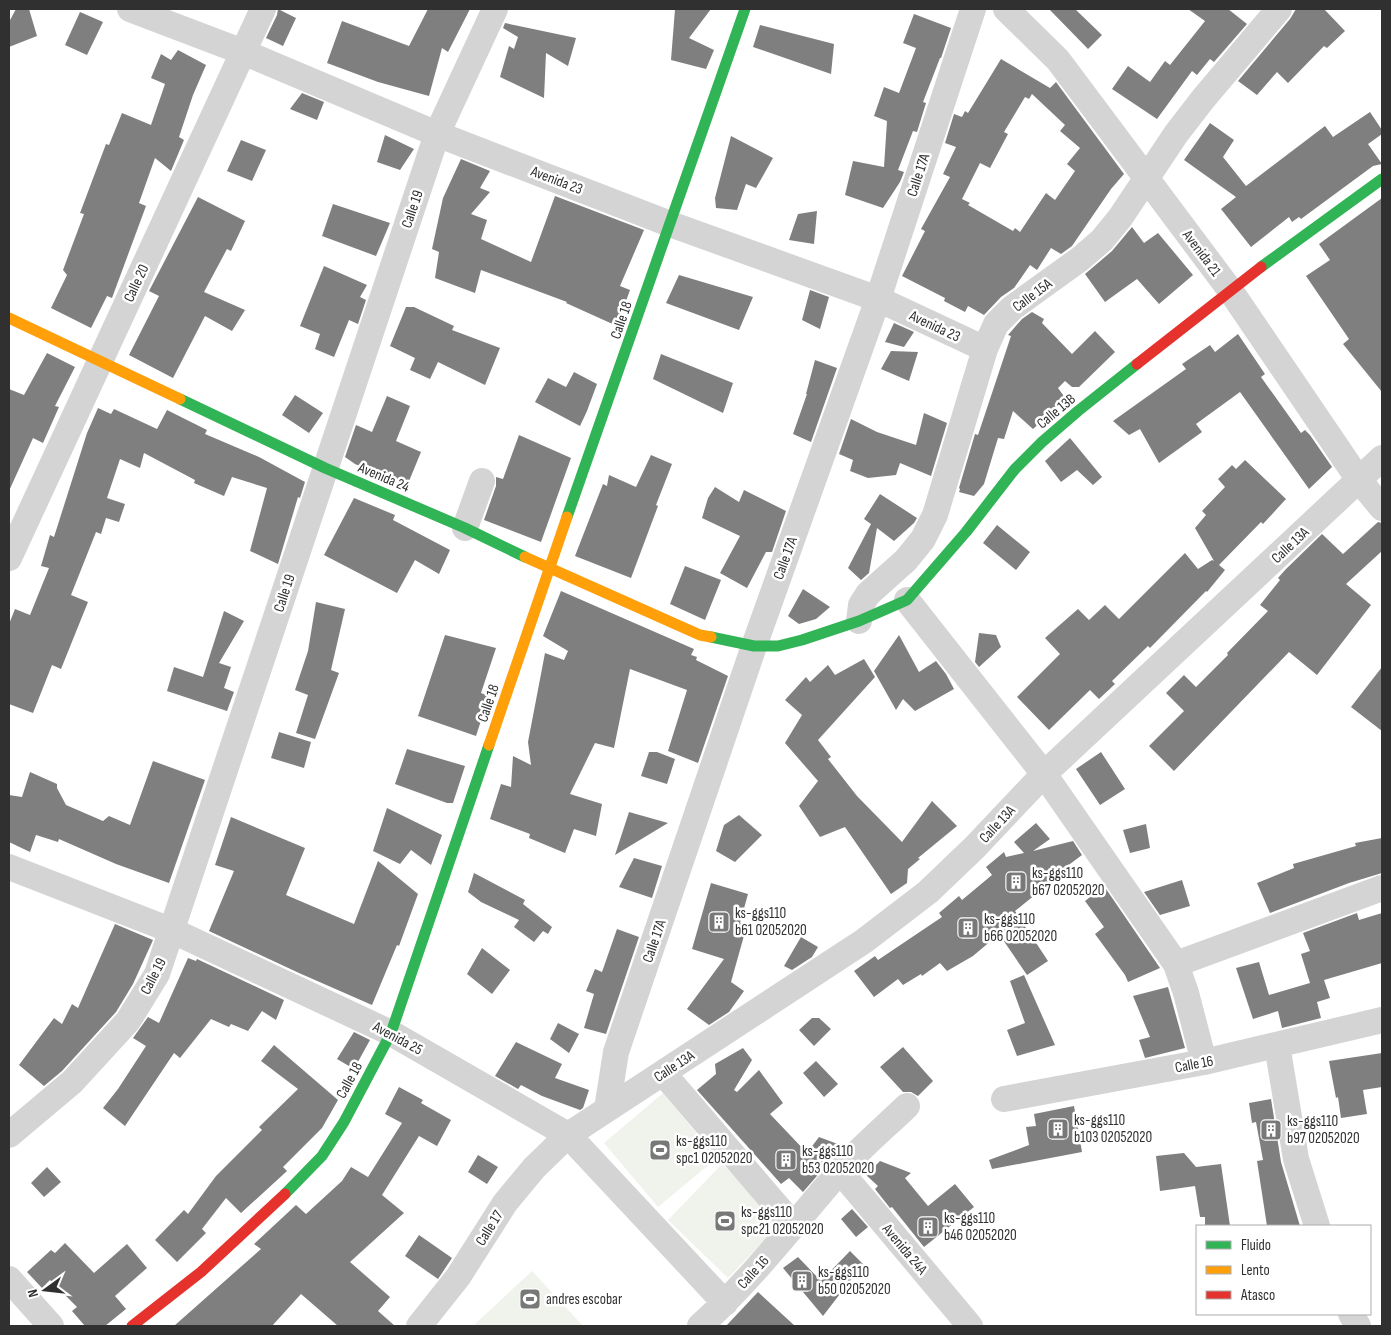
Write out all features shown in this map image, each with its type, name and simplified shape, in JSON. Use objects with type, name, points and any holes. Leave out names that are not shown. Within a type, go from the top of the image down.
[{"type":"street","name":"Avenida 23","points":[[130,9],[242,52],[437,134],[670,224],[878,300],[985,349]]},
{"type":"street","name":"Calle 20","points":[[9,558],[263,9]]},
{"type":"street","name":"Calle 19","points":[[9,1134],[72,1082],[128,1021],[157,974],[173,931],[324,468],[437,134],[496,9]]},
{"type":"street","name":"Calle 18","points":[[132,1326],[201,1272],[298,1182],[322,1156],[344,1122],[392,1033],[549,568],[745,9]]},
{"type":"street","name":"Calle 17A","points":[[607,1109],[616,1052],[754,646],[878,300],[973,9]]},
{"type":"street","name":"Avenida 21","points":[[1006,9],[1058,60],[1230,290],[1359,480],[1382,508]]},
{"type":"street","name":"Calle 15A","points":[[859,622],[862,605],[868,594],[906,560],[923,539],[935,516],[985,349],[996,324],[1012,308],[1080,259],[1102,240],[1120,218],[1176,134],[1279,9]]},
{"type":"street","name":"Calle 13B","points":[[754,646],[778,646],[802,640],[859,622],[907,600],[966,532],[1015,469],[1042,442],[1230,290],[1382,179]]},
{"type":"street","name":"Avenida 24","points":[[9,318],[324,468],[465,528],[549,568],[700,635],[754,646]]},
{"type":"street","name":"Calle 13A","points":[[568,1136],[864,941],[928,892],[975,847],[1044,774],[1382,458]]},
{"type":"street","points":[[465,528],[482,482]]},
{"type":"street","points":[[907,600],[1044,774],[1176,964],[1186,993],[1204,1062]]},
{"type":"street","name":"Avenida 25","points":[[9,867],[173,931],[392,1033],[568,1136],[725,1303]]},
{"type":"street","points":[[1176,964],[1382,888]]},
{"type":"street","name":"Calle 16","points":[[1004,1099],[1204,1062],[1382,1020]]},
{"type":"street","points":[[1277,1045],[1296,1159],[1317,1225]]},
{"type":"street","points":[[663,1074],[794,1226]]},
{"type":"street","name":"Calle 16","points":[[700,1326],[725,1303],[840,1172],[907,1106]]},
{"type":"street","name":"Calle 17","points":[[419,1326],[458,1276],[505,1203],[534,1168],[568,1136]]},
{"type":"street","name":"Avenida 24A","points":[[840,1172],[970,1326]]},
{"type":"street","points":[[9,1279],[51,1326]]},
{"type":"street","points":[[1352,1315],[1358,1326]]},
{"type":"shaded area","name":"ks-ggs110 spc1 02052020","points":[[663,1093],[717,1158],[658,1207],[604,1143]]},
{"type":"shaded area","name":"ks-ggs110 spc21 02052020","points":[[722,1164],[782,1222],[728,1278],[668,1220]]},
{"type":"shaded area","name":"andres escobar","points":[[532,1271],[583,1326],[473,1326]]},
{"type":"building","points":[[16,9],[29,9],[37,36],[9,47],[9,22]]},
{"type":"building","points":[[278,9],[296,18],[283,46],[266,38]]},
{"type":"building","points":[[428,9],[470,9],[448,52],[442,48],[429,96],[378,82],[327,63],[342,21],[409,46]]},
{"type":"building","points":[[675,9],[711,9],[689,38],[714,50],[706,69],[671,60]]},
{"type":"building","points":[[1049,9],[1075,9],[1102,35],[1088,49]]},
{"type":"building","points":[[1188,9],[1228,9],[1247,24],[1214,62],[1210,59],[1197,75],[1192,71],[1157,119],[1112,89],[1128,66],[1150,82],[1165,61],[1170,65],[1205,21]]},
{"type":"building","points":[[1296,9],[1324,9],[1345,31],[1327,48],[1324,46],[1288,83],[1277,72],[1257,95],[1238,81],[1290,19]]},
{"type":"building","points":[[80,12],[103,22],[87,55],[65,45]]},
{"type":"building","points":[[914,14],[951,28],[923,102],[926,103],[917,132],[913,131],[898,170],[904,172],[900,182],[883,208],[845,195],[853,161],[884,167],[887,121],[874,116],[884,87],[899,93],[916,48],[903,43]]},
{"type":"building","points":[[505,23],[576,38],[568,66],[546,53],[544,98],[500,77],[509,46],[514,49],[518,37],[503,28]]},
{"type":"building","points":[[760,25],[834,44],[831,74],[753,47]]},
{"type":"building","points":[[178,50],[206,65],[193,95],[179,137],[184,140],[171,171],[155,158],[139,203],[146,206],[112,298],[107,296],[91,328],[51,308],[67,275],[63,270],[84,214],[80,213],[106,144],[109,145],[122,113],[151,125],[165,84],[151,78],[161,54],[171,60]]},
{"type":"building","points":[[1001,59],[1050,88],[1056,82],[1124,174],[1111,189],[1072,246],[1061,254],[1051,248],[1037,270],[1030,265],[1014,288],[1001,297],[984,315],[968,306],[965,312],[944,301],[945,298],[902,276],[925,231],[921,229],[950,177],[943,174],[956,147],[945,143],[954,114],[962,117],[965,111],[968,113]],"holes":[[[1032,94],[1065,125],[1060,131],[1080,148],[1067,164],[1075,171],[1055,200],[1046,193],[1020,232],[1015,228],[1013,231],[968,205],[970,203],[962,199],[980,163],[990,168],[1008,134],[1004,132],[1025,97],[1029,99]]]},
{"type":"building","points":[[302,93],[324,102],[317,120],[290,109]]},
{"type":"building","points":[[1370,112],[1382,130],[1382,134],[1368,144],[1382,164],[1373,166],[1301,219],[1299,217],[1292,222],[1289,217],[1251,247],[1221,209],[1236,197],[1184,160],[1210,123],[1234,140],[1223,157],[1246,186],[1325,126],[1333,137]]},
{"type":"building","points":[[385,135],[414,149],[400,170],[377,162]]},
{"type":"building","points":[[731,136],[773,158],[756,188],[746,184],[737,210],[716,208],[715,198]]},
{"type":"building","points":[[241,140],[266,150],[252,181],[227,171]]},
{"type":"building","points":[[461,159],[490,171],[480,188],[490,192],[471,214],[487,220],[481,239],[531,262],[555,196],[644,230],[620,286],[630,290],[617,326],[567,302],[481,270],[475,293],[435,278],[439,252],[432,249],[443,198]]},
{"type":"building","points":[[198,197],[245,221],[231,251],[227,249],[204,292],[245,310],[232,331],[205,316],[173,378],[129,355],[159,296],[149,291]]},
{"type":"building","points":[[1382,198],[1382,392],[1343,344],[1349,339],[1306,276],[1330,260],[1319,244]]},
{"type":"building","points":[[333,204],[390,223],[376,256],[322,236]]},
{"type":"building","points":[[817,211],[814,244],[789,240],[798,214]]},
{"type":"building","points":[[1132,227],[1144,243],[1158,233],[1193,275],[1159,304],[1137,279],[1105,302],[1085,274],[1112,251]]},
{"type":"building","points":[[324,266],[367,285],[360,297],[366,300],[358,324],[349,320],[334,357],[315,349],[320,334],[300,326]]},
{"type":"building","points":[[679,275],[753,297],[739,330],[666,303]]},
{"type":"building","points":[[810,290],[829,297],[820,329],[802,320]]},
{"type":"building","points":[[406,307],[414,307],[454,326],[452,330],[500,348],[485,385],[438,362],[430,379],[410,370],[415,358],[390,346]]},
{"type":"building","points":[[1032,312],[1044,319],[1042,323],[1072,354],[1095,331],[1115,352],[1079,387],[1072,387],[1065,381],[1058,388],[1066,399],[1033,429],[1013,411],[1004,439],[998,438],[984,484],[974,496],[959,492],[975,434],[978,435],[1011,336],[1008,335],[1022,319]]},
{"type":"building","points":[[894,323],[914,332],[904,347],[885,342]]},
{"type":"building","points":[[1238,334],[1265,374],[1261,377],[1301,433],[1305,430],[1310,435],[1332,467],[1309,489],[1240,392],[1196,424],[1202,432],[1159,463],[1140,429],[1129,435],[1113,421],[1186,369],[1182,364],[1210,345],[1215,352]]},
{"type":"building","points":[[891,351],[918,352],[909,381],[881,369]]},
{"type":"building","points":[[47,353],[75,367],[55,406],[59,407],[43,443],[33,438],[9,491],[9,389],[24,395]]},
{"type":"building","points":[[661,354],[733,383],[723,413],[653,379]]},
{"type":"building","points":[[815,360],[837,368],[811,442],[793,434],[807,394]]},
{"type":"building","points":[[574,372],[597,384],[580,426],[535,402],[548,378],[566,387]]},
{"type":"building","points":[[295,395],[323,413],[309,433],[282,415]]},
{"type":"building","points":[[387,396],[410,406],[396,441],[421,452],[407,486],[355,464],[345,457],[356,425],[372,432]]},
{"type":"building","points":[[98,408],[111,414],[114,409],[157,429],[167,410],[207,430],[205,434],[259,457],[305,482],[300,498],[298,497],[278,564],[250,551],[267,488],[232,477],[224,496],[194,483],[195,480],[144,453],[140,468],[120,459],[107,498],[125,504],[119,522],[106,518],[101,534],[96,532],[71,595],[88,602],[61,669],[52,665],[33,713],[9,704],[9,624],[15,609],[30,615],[49,568],[41,566],[50,535],[54,537],[87,433]]},
{"type":"building","points":[[924,413],[947,423],[931,476],[900,463],[896,475],[868,478],[850,471],[853,460],[839,454],[851,419],[877,432],[916,445]]},
{"type":"building","points":[[519,435],[571,458],[541,542],[484,520],[496,486],[496,477],[503,479]]},
{"type":"building","points":[[1070,438],[1102,477],[1093,485],[1077,470],[1061,482],[1045,461]]},
{"type":"building","points":[[651,455],[672,464],[631,578],[575,556],[603,484],[607,486],[609,475],[636,487]]},
{"type":"building","points":[[1245,460],[1286,499],[1263,524],[1261,522],[1219,565],[1225,570],[1207,592],[1150,648],[1148,646],[1112,681],[1115,684],[1099,699],[1090,690],[1049,730],[1017,697],[1060,654],[1045,638],[1078,609],[1089,620],[1105,605],[1119,619],[1185,553],[1198,569],[1212,560],[1214,561],[1195,528],[1206,515],[1202,511],[1225,487],[1218,479],[1232,465],[1236,469]]},
{"type":"building","points":[[715,487],[739,502],[744,490],[786,511],[772,552],[766,552],[747,588],[720,573],[740,536],[702,518],[708,498]]},
{"type":"building","points":[[880,494],[917,518],[894,541],[877,528],[869,573],[861,580],[848,568],[871,524],[864,519]]},
{"type":"building","points":[[354,498],[395,515],[393,520],[450,550],[439,574],[415,560],[397,593],[324,555]]},
{"type":"building","points":[[1378,522],[1382,523],[1382,551],[1346,584],[1371,605],[1317,675],[1289,652],[1174,771],[1149,746],[1184,711],[1166,693],[1184,675],[1196,687],[1228,655],[1227,653],[1268,611],[1260,605],[1280,580],[1278,578],[1322,534],[1343,554]]},
{"type":"building","points":[[997,525],[1030,552],[1016,570],[983,543]]},
{"type":"building","points":[[685,566],[721,580],[705,620],[670,604]]},
{"type":"building","points":[[803,589],[830,607],[816,619],[799,624],[788,616]]},
{"type":"building","points":[[561,591],[694,649],[691,655],[697,657],[696,660],[728,676],[698,763],[668,751],[687,690],[630,669],[614,748],[595,743],[570,794],[602,804],[596,836],[574,829],[565,853],[529,838],[530,834],[490,819],[501,784],[511,787],[513,756],[531,765],[528,742],[545,653],[564,660],[568,651],[543,636]]},
{"type":"building","points":[[316,602],[345,609],[331,670],[339,673],[315,739],[296,733],[308,695],[295,690],[308,651]]},
{"type":"building","points":[[224,611],[244,621],[219,663],[231,667],[224,688],[234,692],[227,711],[167,691],[174,667],[203,677]]},
{"type":"building","points":[[979,633],[996,635],[1001,647],[979,667],[975,662]]},
{"type":"building","points":[[445,635],[496,648],[481,693],[489,696],[476,736],[418,716]]},
{"type":"building","points":[[899,635],[919,672],[936,661],[954,689],[915,711],[903,699],[896,710],[874,671]]},
{"type":"building","points":[[864,659],[875,677],[818,740],[831,757],[828,759],[857,796],[902,842],[932,801],[957,826],[918,858],[920,859],[908,869],[907,883],[891,894],[845,827],[820,837],[799,806],[818,781],[785,743],[802,715],[785,700],[806,677],[810,682],[828,665],[835,675]]},
{"type":"building","points":[[1382,667],[1382,731],[1351,707]]},
{"type":"building","points":[[279,732],[311,742],[304,768],[271,758]]},
{"type":"building","points":[[407,749],[465,766],[453,803],[447,803],[395,784]]},
{"type":"building","points":[[649,752],[657,752],[675,759],[667,784],[641,776]]},
{"type":"building","points":[[1101,752],[1125,789],[1100,805],[1076,769]]},
{"type":"building","points":[[153,761],[205,780],[169,883],[116,864],[59,839],[58,842],[36,835],[30,852],[9,842],[9,795],[22,797],[30,772],[57,784],[57,788],[66,805],[103,821],[109,816],[130,825]]},
{"type":"building","points":[[387,808],[442,835],[431,865],[411,850],[400,864],[373,851]]},
{"type":"building","points":[[629,812],[668,823],[615,855]]},
{"type":"building","points":[[739,815],[762,835],[735,862],[716,851],[724,825]]},
{"type":"building","points":[[231,817],[305,848],[286,895],[354,924],[378,861],[418,894],[399,946],[397,945],[372,1005],[209,931],[234,871],[215,865]]},
{"type":"building","points":[[1036,823],[1050,839],[1033,851],[1073,841],[1082,855],[1015,911],[1048,961],[1027,975],[999,934],[973,956],[947,971],[940,963],[922,976],[921,974],[903,985],[898,979],[874,997],[854,971],[875,956],[878,960],[942,917],[939,913],[959,896],[962,900],[992,875],[986,867],[1004,852],[1006,857],[1024,853],[1014,842]]},
{"type":"building","points":[[1146,824],[1150,848],[1130,853],[1123,830]]},
{"type":"building","points":[[1382,838],[1382,873],[1349,883],[1270,913],[1257,883],[1294,868],[1293,864],[1356,846],[1355,843]]},
{"type":"building","points":[[634,858],[662,866],[652,898],[619,887]]},
{"type":"building","points":[[474,873],[525,900],[523,904],[552,927],[548,934],[543,931],[534,942],[514,927],[519,920],[481,902],[468,892]]},
{"type":"building","points":[[1182,880],[1190,906],[1160,915],[1144,892]]},
{"type":"building","points":[[711,883],[748,894],[740,923],[747,925],[731,982],[744,991],[729,1012],[709,1025],[687,1009],[724,959],[692,949]]},
{"type":"building","points":[[1104,886],[1160,968],[1128,982],[1095,934],[1104,927],[1085,901]]},
{"type":"building","points":[[1357,913],[1359,920],[1382,913],[1382,963],[1324,980],[1330,998],[1317,1002],[1321,1018],[1282,1028],[1278,1011],[1253,1019],[1236,968],[1259,962],[1269,995],[1310,983],[1301,954],[1310,951],[1303,933]]},
{"type":"building","points":[[115,924],[153,940],[133,984],[116,1012],[62,1071],[44,1086],[19,1065],[54,1018],[62,1024],[72,1004],[78,1008]]},
{"type":"building","points":[[617,929],[639,937],[606,1034],[584,1028],[594,994],[586,991],[595,969],[602,972]]},
{"type":"building","points":[[801,937],[818,947],[812,957],[792,970],[784,966]]},
{"type":"building","points":[[482,948],[510,970],[492,994],[467,974]]},
{"type":"building","points":[[188,958],[196,961],[197,959],[284,1000],[276,1020],[262,1011],[248,1031],[231,1024],[229,1027],[211,1019],[180,1058],[174,1053],[125,1126],[103,1108],[146,1046],[133,1038],[148,1017],[159,1023]]},
{"type":"building","points":[[1024,975],[1055,1045],[1017,1056],[1007,1030],[1025,1023],[1010,981]]},
{"type":"building","points":[[1168,987],[1185,1048],[1145,1058],[1139,1040],[1150,1037],[1133,996]]},
{"type":"building","points":[[812,1018],[819,1018],[831,1029],[814,1046],[799,1030]]},
{"type":"building","points":[[558,1023],[579,1034],[569,1053],[550,1039]]},
{"type":"building","points":[[354,1032],[370,1040],[354,1069],[337,1059]]},
{"type":"building","points":[[516,1042],[562,1064],[555,1078],[589,1090],[583,1108],[580,1110],[542,1096],[521,1085],[518,1089],[495,1076]]},
{"type":"building","points":[[274,1045],[338,1100],[322,1128],[283,1167],[287,1171],[241,1213],[226,1198],[202,1229],[206,1233],[177,1262],[155,1240],[184,1210],[188,1214],[216,1176],[262,1130],[259,1127],[298,1089],[261,1061]]},
{"type":"building","points":[[903,1047],[933,1081],[918,1096],[911,1092],[903,1092],[880,1067]]},
{"type":"building","points":[[743,1048],[752,1060],[734,1090],[737,1092],[759,1070],[783,1103],[770,1114],[807,1153],[819,1137],[843,1146],[803,1192],[789,1178],[781,1184],[697,1090],[716,1074],[715,1064]]},
{"type":"building","points":[[1382,1053],[1382,1087],[1363,1090],[1367,1114],[1341,1118],[1329,1061]]},
{"type":"building","points":[[816,1061],[838,1084],[824,1097],[803,1073]]},
{"type":"building","points":[[399,1087],[423,1100],[421,1103],[451,1120],[437,1146],[419,1136],[382,1195],[404,1213],[350,1262],[390,1297],[378,1311],[395,1326],[338,1326],[301,1294],[272,1326],[174,1326],[261,1249],[254,1244],[296,1205],[306,1214],[342,1181],[351,1167],[368,1177],[402,1123],[385,1114]]},
{"type":"building","points":[[1271,1099],[1281,1162],[1300,1225],[1267,1225],[1257,1161],[1263,1160],[1256,1122],[1252,1123],[1249,1103]]},
{"type":"building","name":"ks-ggs110 b103 02052020","points":[[1074,1106],[1082,1152],[992,1169],[989,1160],[1029,1145],[1026,1127],[1036,1126],[1034,1114]]},
{"type":"building","points":[[1184,1153],[1196,1167],[1221,1164],[1230,1225],[1205,1225],[1205,1217],[1200,1217],[1195,1186],[1160,1191],[1156,1156]]},
{"type":"building","points":[[478,1155],[498,1167],[487,1184],[468,1172]]},
{"type":"building","name":"ks-ggs110 b46 02052020","points":[[880,1161],[911,1173],[905,1178],[928,1206],[955,1184],[974,1207],[924,1247],[875,1189],[878,1186],[866,1175]]},
{"type":"building","points":[[47,1167],[61,1182],[44,1197],[31,1183]]},
{"type":"building","points":[[852,1209],[868,1227],[856,1237],[841,1219]]},
{"type":"building","points":[[419,1235],[452,1258],[438,1279],[405,1256]]},
{"type":"building","points":[[65,1243],[94,1273],[127,1244],[147,1268],[115,1296],[126,1309],[105,1326],[85,1326],[72,1311],[77,1307],[50,1280],[42,1288],[27,1272],[51,1250],[55,1253]]},
{"type":"building","points":[[850,1251],[863,1264],[823,1316],[783,1268],[798,1257],[821,1281]]},
{"type":"building","points":[[758,1292],[795,1326],[726,1326]]},
{"type":"traffic: fast","points":[[567,517],[745,9]]},
{"type":"traffic: fast","points":[[1261,267],[1382,179]]},
{"type":"traffic: fast","points":[[711,637],[754,646],[778,646],[859,621],[907,600],[966,532],[1015,469],[1042,442],[1078,411],[1137,364]]},
{"type":"traffic: fast","points":[[180,399],[325,468],[465,528],[525,557]]},
{"type":"traffic: fast","points":[[285,1194],[322,1156],[344,1122],[391,1033],[489,745]]},
{"type":"traffic: slow","points":[[9,318],[180,399]]},
{"type":"traffic: slow","points":[[489,745],[567,517]]},
{"type":"traffic: slow","points":[[525,557],[700,635],[711,637]]},
{"type":"traffic: jam","points":[[1137,364],[1261,267]]},
{"type":"traffic: jam","points":[[132,1326],[201,1272],[285,1194]]},
{"type":"place","name":"ks-ggs110 b67 02052020","points":[[1016,882]]},
{"type":"place","name":"ks-ggs110 b61 02052020","points":[[719,922]]},
{"type":"place","name":"ks-ggs110 b66 02052020","points":[[968,928]]},
{"type":"place","name":"ks-ggs110 b103 02052020","points":[[1058,1129]]},
{"type":"place","name":"ks-ggs110 b97 02052020","points":[[1271,1130]]},
{"type":"place","name":"ks-ggs110 spc1 02052020","points":[[660,1150]]},
{"type":"place","name":"ks-ggs110 b53 02052020","points":[[786,1160]]},
{"type":"place","name":"ks-ggs110 spc21 02052020","points":[[725,1221]]},
{"type":"place","name":"ks-ggs110 b46 02052020","points":[[928,1227]]},
{"type":"place","name":"ks-ggs110 b50 02052020","points":[[802,1281]]},
{"type":"place","name":"andres escobar","points":[[530,1299]]}]
